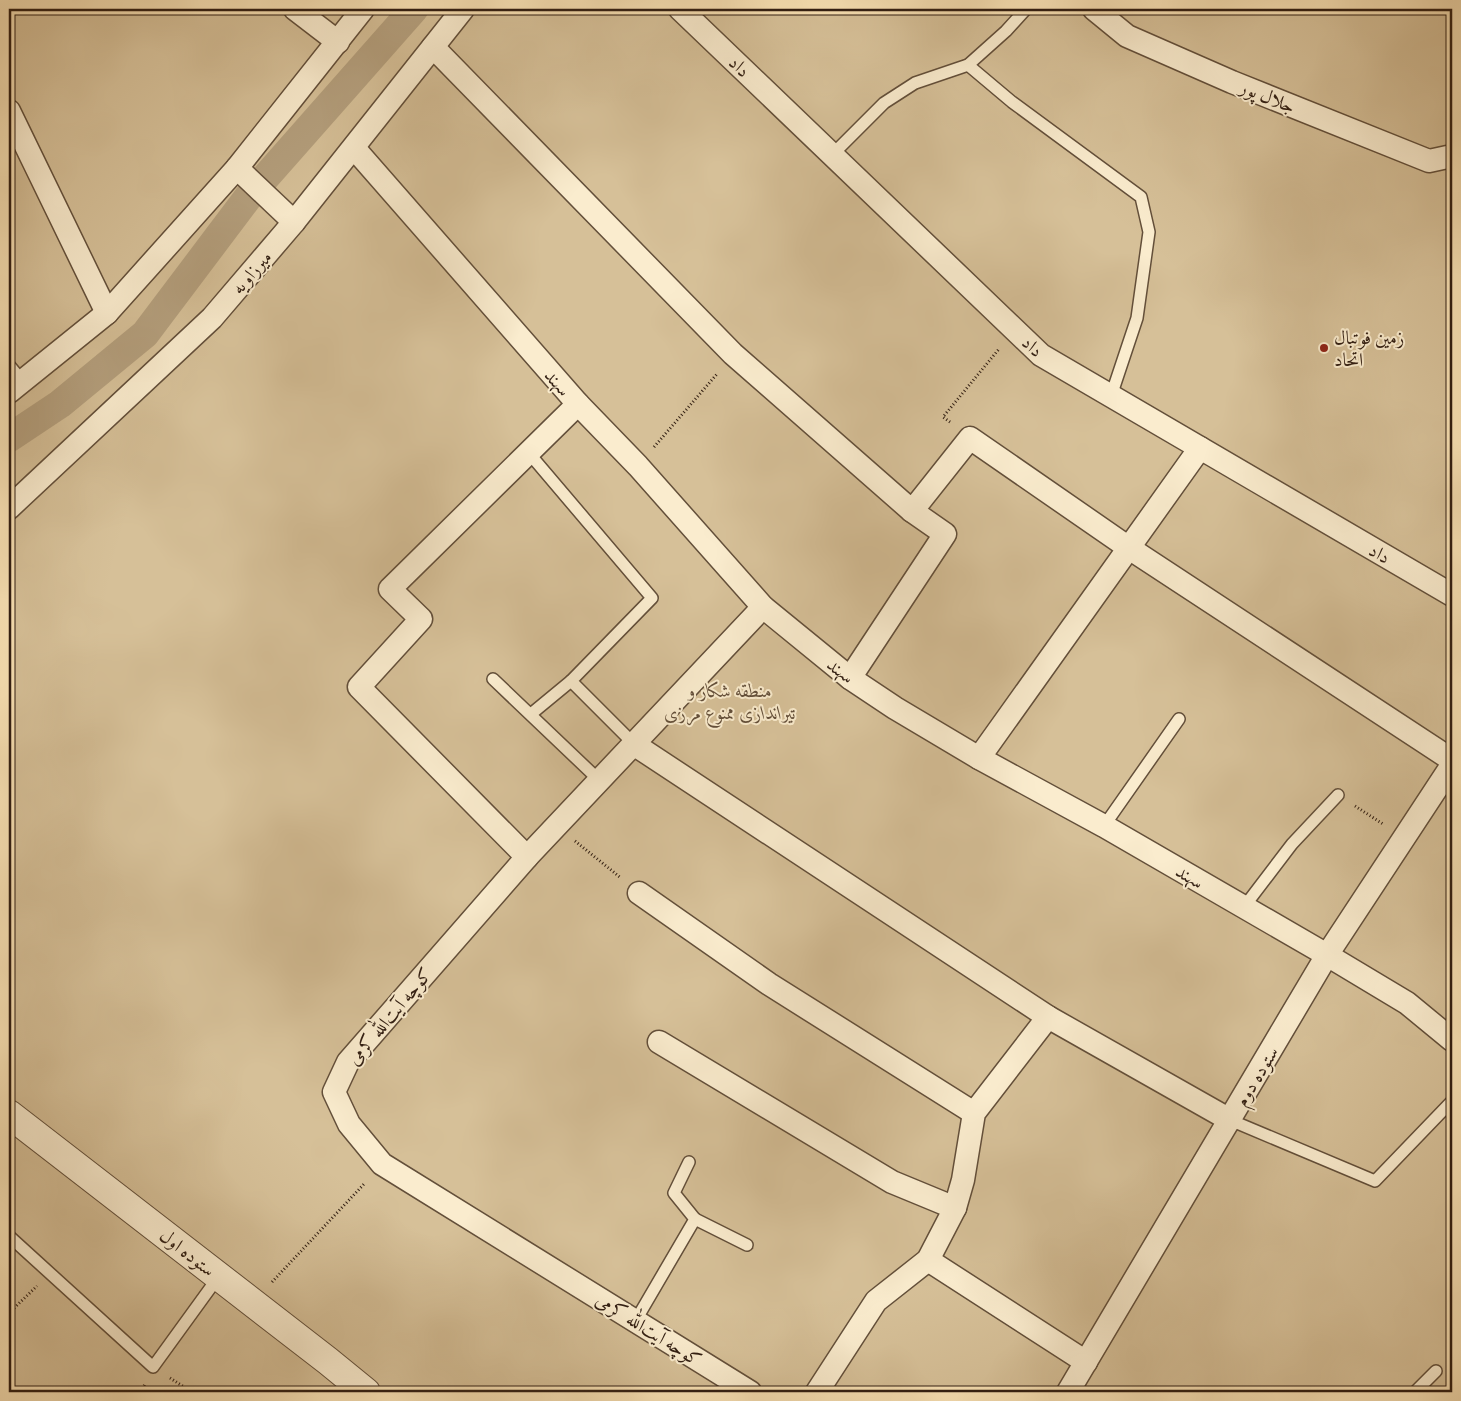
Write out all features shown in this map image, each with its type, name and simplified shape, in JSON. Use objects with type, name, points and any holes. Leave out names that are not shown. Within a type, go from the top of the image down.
[{"type":"street","points":[[295,9],[338,42]]},
{"type":"street","points":[[16,387],[107,313],[241,172],[363,9]]},
{"type":"street","name":"میرزاویه","points":[[9,508],[212,318],[294,222],[463,9]]},
{"type":"street","name":"داد","points":[[680,9],[1041,355],[1452,595]]},
{"type":"street","name":"جلال پور","points":[[1094,9],[1127,36],[1232,82],[1429,161],[1452,156]]},
{"type":"street","points":[[433,46],[733,354],[912,511],[945,534],[850,678]]},
{"type":"street","points":[[9,112],[107,313]]},
{"type":"street","name":"سهند","points":[[354,148],[578,404],[638,466],[763,607],[850,678],[895,708],[979,758],[1104,826],[1328,955],[1407,1003],[1452,1040]]},
{"type":"street","points":[[241,172],[294,222]]},
{"type":"street","points":[[527,857],[359,687],[421,619],[390,588],[578,404]]},
{"type":"street","points":[[912,511],[970,438],[1129,548],[1452,760]]},
{"type":"street","points":[[979,758],[1200,448]]},
{"type":"street","name":"کوچه آیت‌الله کرمی","points":[[750,1392],[382,1164],[349,1124],[334,1092],[348,1062],[527,857],[763,607]]},
{"type":"street","points":[[634,745],[1048,1017],[1230,1120]]},
{"type":"street","name":"ستوده دوم","points":[[1068,1392],[1328,955],[1452,765]]},
{"type":"street","points":[[638,892],[769,984],[974,1113]]},
{"type":"street","points":[[817,1392],[876,1301],[928,1260],[955,1208],[963,1180],[974,1113],[1048,1017]]},
{"type":"street","points":[[659,1042],[892,1182],[955,1208]]},
{"type":"street","name":"ستوده اول","points":[[9,1114],[366,1392]]},
{"type":"street","points":[[928,1260],[1086,1362]]},
{"type":"lane","points":[[832,154],[884,103],[915,83],[968,65],[1006,31],[1026,9]]},
{"type":"lane","points":[[968,65],[1012,102],[1141,197],[1149,232],[1137,318],[1111,396]]},
{"type":"lane","points":[[9,365],[16,387]]},
{"type":"lane","points":[[528,452],[652,598],[571,682],[531,714]]},
{"type":"lane","points":[[493,678],[600,781]]},
{"type":"lane","points":[[571,682],[634,745]]},
{"type":"lane","points":[[1104,826],[1179,719]]},
{"type":"lane","points":[[1244,907],[1292,844],[1338,795]]},
{"type":"lane","points":[[1230,1120],[1375,1181],[1452,1101]]},
{"type":"lane","points":[[689,1162],[674,1193],[696,1220],[747,1245]]},
{"type":"lane","points":[[636,1320],[696,1220]]},
{"type":"lane","points":[[9,1236],[152,1367],[219,1276]]},
{"type":"lane","points":[[1415,1392],[1436,1371]]},
{"type":"path","points":[[970,438],[943,417],[1015,330]]},
{"type":"path","points":[[638,466],[733,354]]},
{"type":"path","points":[[1338,795],[1405,838]]},
{"type":"path","points":[[557,826],[638,892]]},
{"type":"path","points":[[253,1303],[382,1164]]},
{"type":"path","points":[[9,1314],[50,1274]]},
{"type":"green space","name":"منطقه شکار و تیراندازی ممنوع مرزی","points":[[9,9],[1452,9],[1452,1392],[9,1392]]},
{"type":"waterway","points":[[9,438],[60,404],[145,334],[249,196],[414,9]]},
{"type":"place","name":"زمین فوتبال اتحاد","points":[[1324,348]]}]
